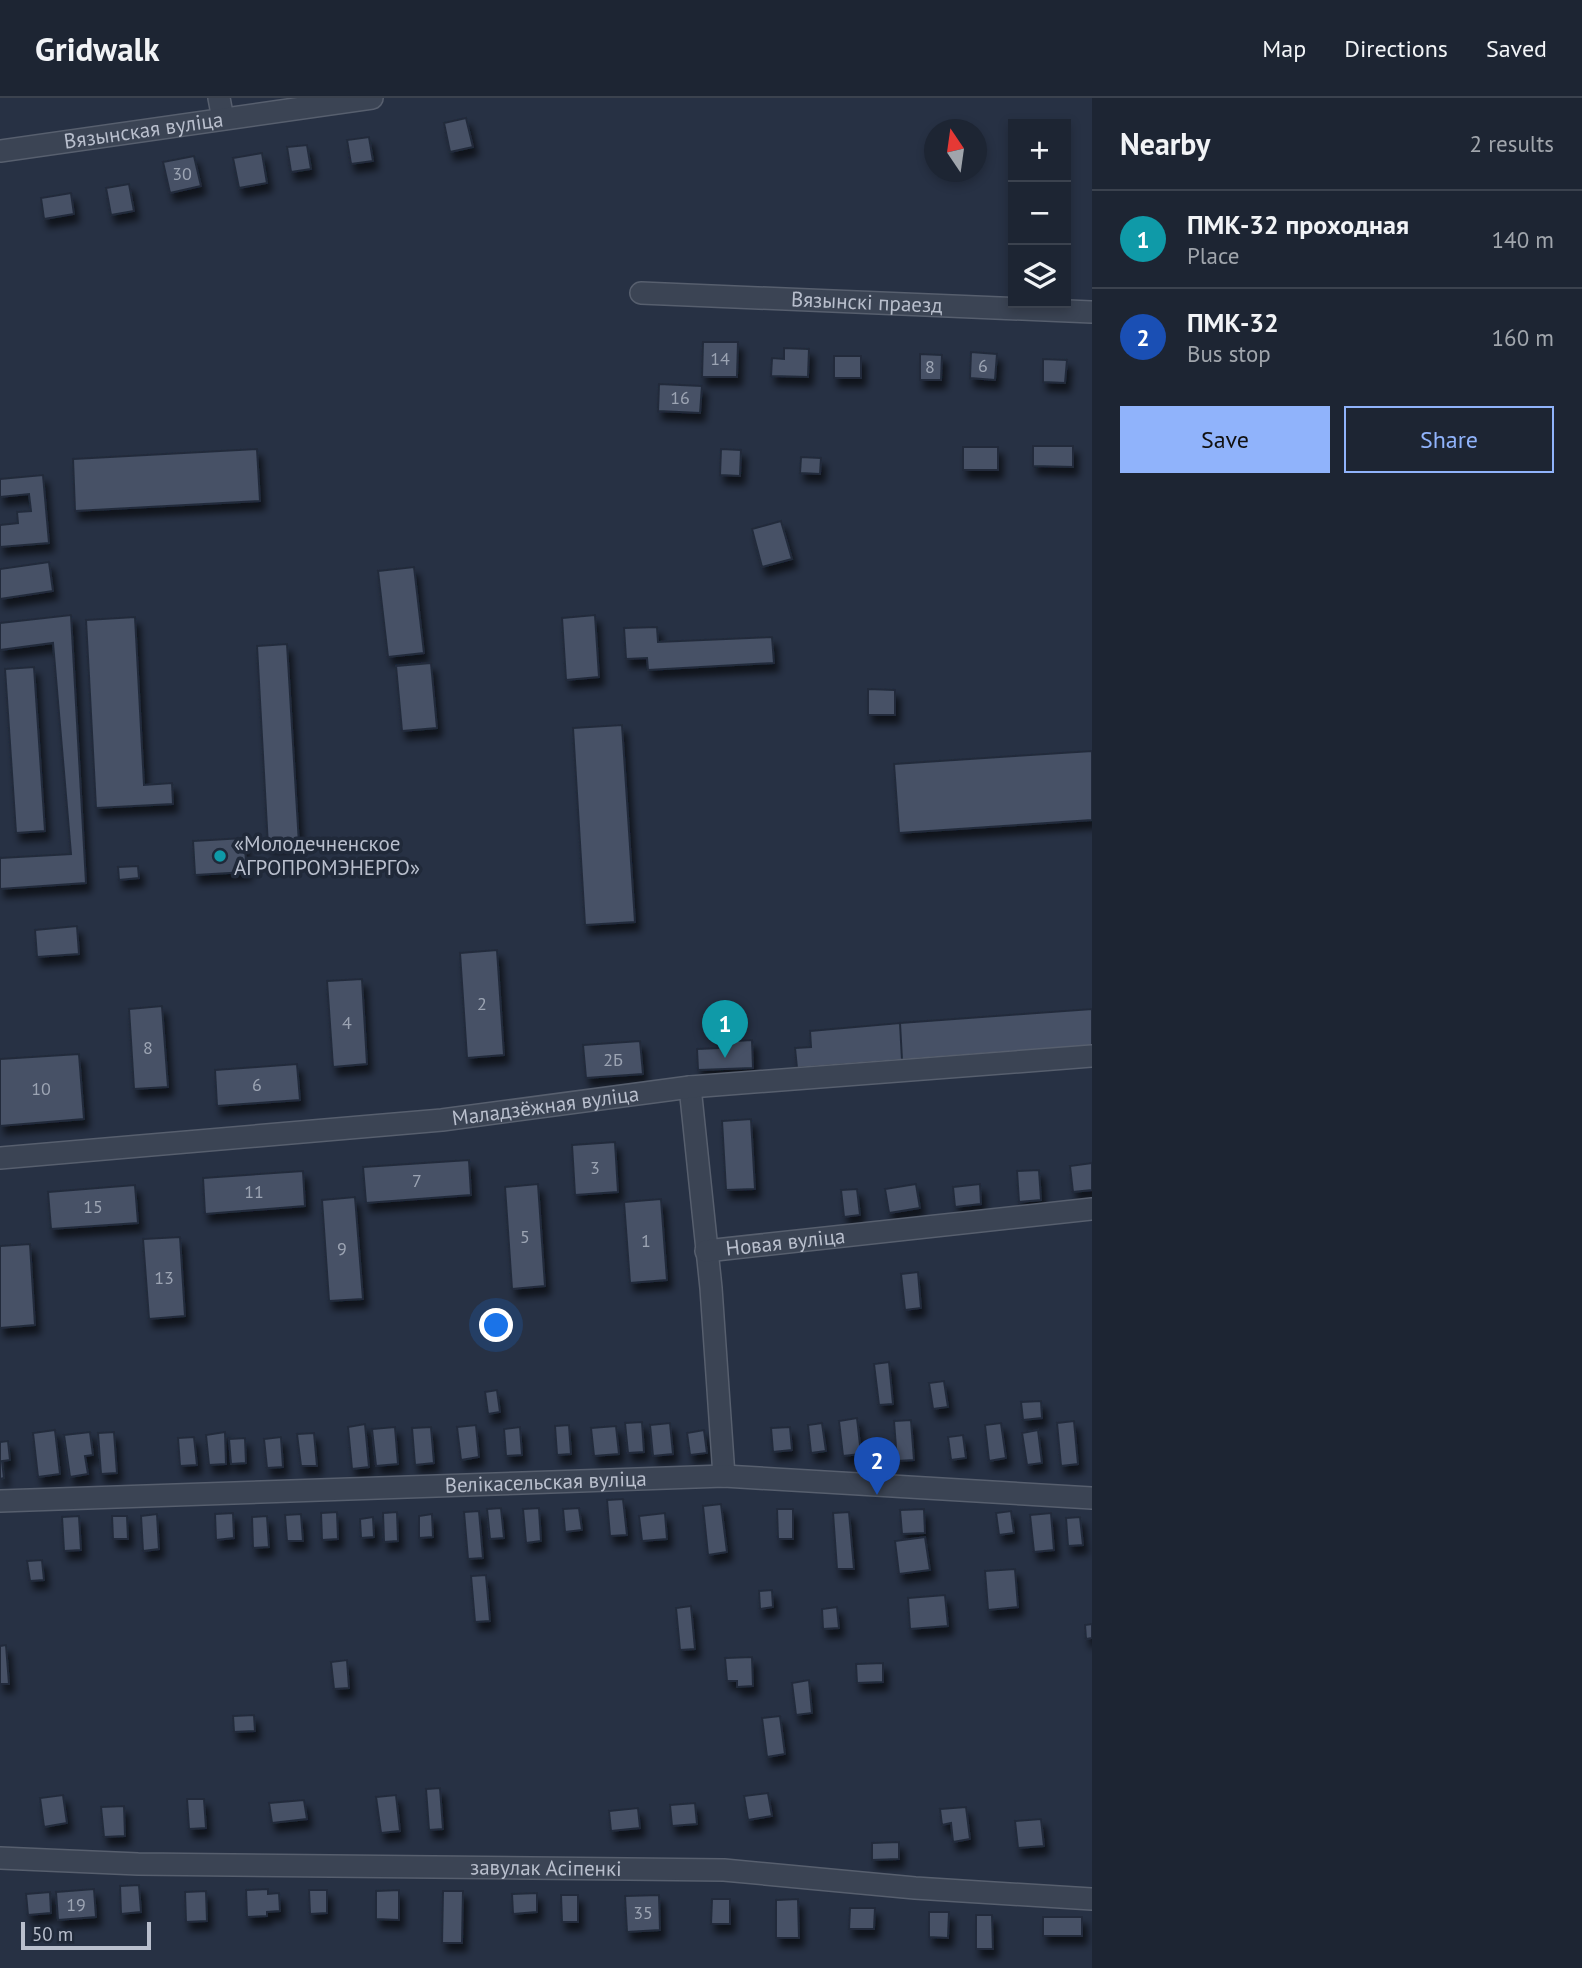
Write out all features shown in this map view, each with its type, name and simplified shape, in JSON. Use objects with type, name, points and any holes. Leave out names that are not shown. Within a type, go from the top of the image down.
[{"type":"street","name":"Вязынская вуліца","points":[[0,150],[221,108],[372,98]]},
{"type":"street","name":"Вязынскі праезд","points":[[641,293],[1092,312]]},
{"type":"street","name":"Маладзёжная вуліца","points":[[0,1158],[442,1120],[690,1087],[1092,1056]]},
{"type":"street","points":[[690,1087],[706,1251]]},
{"type":"street","name":"Новая вуліца","points":[[724,1476],[706,1251],[1092,1209]]},
{"type":"street","name":"Велікасельская вуліца","points":[[0,1501],[724,1476],[1092,1498]]},
{"type":"street","name":"завулак Асіпенкі","points":[[0,1858],[138,1864],[724,1870],[915,1888],[1092,1899]]},
{"type":"building","points":[[466,118],[473,147],[450,152],[444,123]]},
{"type":"building","points":[[369,137],[373,161],[351,164],[347,140]]},
{"type":"building","points":[[307,145],[311,169],[291,172],[287,147]]},
{"type":"building","points":[[262,153],[267,183],[239,188],[233,158]]},
{"type":"building","points":[[194,156],[201,186],[170,193],[163,162]]},
{"type":"building","points":[[129,184],[134,211],[111,215],[106,188]]},
{"type":"building","points":[[71,193],[74,214],[44,219],[41,198]]},
{"type":"building","points":[[703,342],[738,342],[737,377],[702,377]]},
{"type":"building","points":[[784,348],[809,349],[808,377],[771,376],[772,358],[784,359]]},
{"type":"building","points":[[971,352],[997,354],[995,380],[970,378]]},
{"type":"building","points":[[920,354],[942,355],[941,380],[920,380]]},
{"type":"building","points":[[834,356],[861,356],[861,378],[834,378]]},
{"type":"building","points":[[1043,359],[1067,360],[1065,383],[1043,382]]},
{"type":"building","points":[[659,384],[702,386],[700,413],[658,411]]},
{"type":"building","points":[[1033,446],[1073,446],[1073,467],[1033,466]]},
{"type":"building","points":[[963,447],[998,447],[998,470],[963,470]]},
{"type":"building","points":[[257,449],[260,501],[75,511],[73,459]]},
{"type":"building","points":[[721,449],[741,450],[740,476],[720,475]]},
{"type":"building","points":[[801,457],[821,458],[820,474],[800,473]]},
{"type":"building","points":[[43,475],[49,543],[0,547],[0,525],[18,523],[17,512],[31,511],[29,494],[0,497],[0,479]]},
{"type":"building","points":[[781,521],[792,559],[762,567],[752,529]]},
{"type":"building","points":[[49,562],[53,591],[0,599],[0,569]]},
{"type":"building","points":[[414,567],[424,653],[388,657],[378,571]]},
{"type":"building","points":[[71,615],[86,883],[0,889],[0,858],[71,854],[53,643],[0,650],[0,623]]},
{"type":"building","points":[[595,615],[599,677],[566,680],[562,618]]},
{"type":"building","points":[[135,617],[144,785],[172,783],[173,804],[96,808],[86,620]]},
{"type":"building","points":[[657,627],[658,642],[772,637],[774,663],[648,670],[647,658],[626,659],[624,628]]},
{"type":"building","points":[[287,644],[299,844],[268,846],[257,646]]},
{"type":"building","points":[[431,663],[437,728],[402,731],[396,666]]},
{"type":"building","points":[[34,667],[45,831],[16,833],[5,669]]},
{"type":"building","points":[[868,689],[895,690],[895,715],[868,715]]},
{"type":"building","points":[[622,725],[635,922],[585,925],[573,728]]},
{"type":"building","points":[[1092,751],[1092,820],[899,833],[894,764]]},
{"type":"building","name":"«Молодечненское АГРОПРОМЭНЕРГО»","points":[[244,838],[247,872],[195,875],[193,841]]},
{"type":"building","points":[[138,866],[139,878],[119,880],[118,867]]},
{"type":"building","points":[[77,926],[79,954],[37,957],[35,930]]},
{"type":"building","points":[[497,950],[504,1055],[467,1058],[460,953]]},
{"type":"building","points":[[362,979],[367,1064],[333,1067],[327,981]]},
{"type":"building","points":[[162,1006],[168,1087],[134,1089],[129,1009]]},
{"type":"building","points":[[1092,1009],[1092,1046],[902,1060],[900,1023]]},
{"type":"building","points":[[900,1023],[902,1060],[797,1068],[795,1048],[811,1047],[810,1031]]},
{"type":"building","points":[[752,1040],[753,1068],[698,1070],[697,1049],[718,1048],[717,1042]]},
{"type":"building","points":[[640,1041],[643,1074],[586,1078],[583,1045]]},
{"type":"building","points":[[79,1054],[84,1119],[0,1126],[0,1059]]},
{"type":"building","points":[[297,1064],[300,1100],[217,1106],[215,1070]]},
{"type":"building","points":[[751,1119],[755,1189],[726,1190],[722,1121]]},
{"type":"building","points":[[615,1142],[618,1192],[575,1195],[572,1145]]},
{"type":"building","points":[[469,1160],[471,1195],[366,1203],[363,1167]]},
{"type":"building","points":[[1092,1163],[1092,1190],[1073,1192],[1070,1166]]},
{"type":"building","points":[[1039,1170],[1041,1200],[1019,1202],[1017,1171]]},
{"type":"building","points":[[303,1171],[305,1206],[205,1214],[203,1178]]},
{"type":"building","points":[[538,1184],[545,1286],[512,1289],[505,1187]]},
{"type":"building","points":[[916,1184],[920,1208],[889,1213],[885,1189]]},
{"type":"building","points":[[980,1184],[981,1204],[955,1207],[953,1187]]},
{"type":"building","points":[[135,1185],[138,1223],[51,1229],[48,1192]]},
{"type":"building","points":[[857,1189],[860,1215],[844,1217],[841,1190]]},
{"type":"building","points":[[355,1197],[363,1299],[329,1301],[322,1200]]},
{"type":"building","points":[[661,1199],[667,1280],[630,1283],[624,1202]]},
{"type":"building","points":[[180,1237],[185,1316],[149,1319],[143,1239]]},
{"type":"building","points":[[30,1244],[35,1325],[0,1328],[0,1246]]},
{"type":"building","points":[[918,1272],[921,1308],[905,1310],[901,1274]]},
{"type":"building","points":[[889,1362],[893,1404],[879,1405],[874,1364]]},
{"type":"building","points":[[944,1381],[948,1407],[933,1409],[929,1383]]},
{"type":"building","points":[[497,1390],[500,1412],[488,1414],[485,1392]]},
{"type":"building","points":[[1041,1401],[1042,1418],[1023,1420],[1021,1402]]},
{"type":"building","points":[[857,1418],[861,1454],[843,1456],[839,1421]]},
{"type":"building","points":[[911,1420],[914,1460],[897,1461],[894,1421]]},
{"type":"building","points":[[1074,1421],[1078,1464],[1061,1466],[1057,1423]]},
{"type":"building","points":[[642,1422],[644,1452],[628,1453],[625,1423]]},
{"type":"building","points":[[670,1423],[673,1454],[653,1456],[650,1425]]},
{"type":"building","points":[[822,1423],[826,1451],[811,1453],[808,1425]]},
{"type":"building","points":[[1001,1423],[1006,1458],[989,1461],[985,1425]]},
{"type":"building","points":[[365,1424],[369,1467],[352,1469],[348,1427]]},
{"type":"building","points":[[476,1425],[479,1457],[461,1460],[457,1427]]},
{"type":"building","points":[[569,1425],[571,1454],[557,1455],[555,1426]]},
{"type":"building","points":[[616,1426],[619,1454],[594,1456],[591,1428]]},
{"type":"building","points":[[395,1427],[398,1464],[376,1466],[372,1429]]},
{"type":"building","points":[[431,1427],[434,1463],[415,1465],[412,1428]]},
{"type":"building","points":[[520,1427],[522,1455],[506,1456],[504,1429]]},
{"type":"building","points":[[790,1427],[792,1450],[773,1452],[771,1428]]},
{"type":"building","points":[[55,1430],[60,1474],[38,1477],[33,1433]]},
{"type":"building","points":[[704,1430],[707,1453],[690,1455],[687,1433]]},
{"type":"building","points":[[1038,1430],[1042,1463],[1027,1465],[1022,1433]]},
{"type":"building","points":[[90,1432],[93,1455],[85,1456],[88,1474],[70,1477],[64,1435]]},
{"type":"building","points":[[114,1432],[117,1473],[101,1474],[98,1433]]},
{"type":"building","points":[[225,1432],[226,1464],[209,1465],[206,1435]]},
{"type":"building","points":[[314,1433],[317,1466],[301,1466],[297,1434]]},
{"type":"building","points":[[963,1435],[966,1458],[951,1460],[948,1437]]},
{"type":"building","points":[[194,1437],[197,1465],[180,1466],[178,1438]]},
{"type":"building","points":[[281,1437],[283,1467],[267,1468],[264,1439]]},
{"type":"building","points":[[245,1438],[246,1463],[231,1464],[229,1439]]},
{"type":"building","points":[[8,1441],[10,1460],[2,1461],[4,1478],[0,1479],[0,1442]]},
{"type":"building","points":[[623,1499],[627,1535],[610,1536],[607,1500]]},
{"type":"building","points":[[721,1504],[727,1552],[708,1555],[703,1506]]},
{"type":"building","points":[[501,1508],[504,1538],[490,1539],[487,1509]]},
{"type":"building","points":[[539,1508],[541,1541],[526,1543],[523,1509]]},
{"type":"building","points":[[579,1508],[582,1530],[565,1532],[563,1509]]},
{"type":"building","points":[[777,1509],[793,1509],[793,1539],[778,1539]]},
{"type":"building","points":[[924,1509],[925,1533],[902,1534],[900,1510]]},
{"type":"building","points":[[479,1511],[483,1558],[468,1559],[464,1512]]},
{"type":"building","points":[[1011,1511],[1014,1533],[999,1535],[996,1513]]},
{"type":"building","points":[[337,1512],[338,1539],[322,1540],[321,1513]]},
{"type":"building","points":[[397,1512],[398,1541],[384,1542],[383,1513]]},
{"type":"building","points":[[849,1512],[854,1569],[837,1569],[833,1513]]},
{"type":"building","points":[[233,1513],[234,1538],[216,1540],[215,1514]]},
{"type":"building","points":[[665,1513],[667,1539],[642,1541],[639,1516]]},
{"type":"building","points":[[1051,1513],[1054,1550],[1034,1552],[1030,1515]]},
{"type":"building","points":[[157,1514],[159,1549],[143,1551],[141,1516]]},
{"type":"building","points":[[301,1514],[303,1541],[287,1541],[285,1515]]},
{"type":"building","points":[[432,1514],[433,1537],[419,1538],[419,1516]]},
{"type":"building","points":[[79,1516],[81,1550],[64,1551],[62,1517]]},
{"type":"building","points":[[112,1516],[127,1516],[128,1539],[113,1539]]},
{"type":"building","points":[[267,1516],[269,1547],[253,1548],[252,1517]]},
{"type":"building","points":[[373,1517],[374,1537],[361,1538],[360,1519]]},
{"type":"building","points":[[1080,1517],[1083,1545],[1068,1546],[1066,1518]]},
{"type":"building","points":[[925,1537],[930,1570],[899,1574],[895,1541]]},
{"type":"building","points":[[42,1560],[44,1580],[30,1581],[27,1561]]},
{"type":"building","points":[[1015,1569],[1018,1607],[988,1610],[985,1571]]},
{"type":"building","points":[[486,1575],[490,1621],[475,1622],[471,1576]]},
{"type":"building","points":[[772,1590],[773,1607],[760,1609],[759,1591]]},
{"type":"building","points":[[945,1595],[948,1626],[910,1629],[908,1598]]},
{"type":"building","points":[[691,1606],[695,1649],[680,1650],[676,1608]]},
{"type":"building","points":[[837,1607],[839,1628],[823,1629],[822,1609]]},
{"type":"building","points":[[1092,1624],[1092,1638],[1086,1639],[1085,1625]]},
{"type":"building","points":[[6,1645],[9,1684],[0,1684],[0,1646]]},
{"type":"building","points":[[752,1657],[753,1686],[737,1687],[737,1681],[727,1681],[725,1658]]},
{"type":"building","points":[[347,1660],[349,1688],[334,1689],[331,1662]]},
{"type":"building","points":[[883,1663],[883,1682],[857,1683],[856,1664]]},
{"type":"building","points":[[809,1680],[812,1713],[796,1715],[792,1683]]},
{"type":"building","points":[[254,1715],[255,1731],[234,1732],[233,1716]]},
{"type":"building","points":[[780,1716],[785,1754],[767,1757],[762,1718]]},
{"type":"building","points":[[440,1788],[443,1829],[429,1830],[426,1789]]},
{"type":"building","points":[[768,1793],[772,1816],[748,1820],[744,1796]]},
{"type":"building","points":[[63,1795],[67,1823],[44,1827],[40,1798]]},
{"type":"building","points":[[396,1795],[400,1831],[381,1833],[376,1797]]},
{"type":"building","points":[[187,1799],[204,1799],[206,1828],[189,1829]]},
{"type":"building","points":[[304,1800],[307,1819],[272,1823],[269,1803]]},
{"type":"building","points":[[695,1803],[697,1824],[672,1826],[670,1805]]},
{"type":"building","points":[[124,1806],[125,1836],[104,1837],[101,1807]]},
{"type":"building","points":[[966,1807],[970,1839],[953,1842],[951,1823],[942,1825],[940,1809]]},
{"type":"building","points":[[638,1808],[640,1828],[611,1831],[609,1811]]},
{"type":"building","points":[[1041,1819],[1044,1846],[1018,1848],[1015,1821]]},
{"type":"building","points":[[899,1842],[899,1859],[872,1860],[872,1843]]},
{"type":"building","points":[[139,1885],[141,1912],[121,1914],[120,1886]]},
{"type":"building","points":[[94,1889],[96,1917],[58,1920],[56,1892]]},
{"type":"building","points":[[268,1889],[268,1894],[279,1893],[280,1911],[267,1912],[267,1916],[247,1917],[246,1890]]},
{"type":"building","points":[[309,1890],[327,1890],[327,1913],[310,1914]]},
{"type":"building","points":[[399,1890],[399,1920],[376,1919],[376,1891]]},
{"type":"building","points":[[206,1891],[207,1921],[186,1922],[185,1892]]},
{"type":"building","points":[[443,1891],[463,1891],[462,1943],[442,1943]]},
{"type":"building","points":[[50,1892],[51,1913],[28,1915],[26,1894]]},
{"type":"building","points":[[537,1893],[537,1912],[513,1914],[512,1894]]},
{"type":"building","points":[[561,1895],[578,1895],[578,1922],[562,1922]]},
{"type":"building","points":[[659,1895],[660,1930],[627,1932],[625,1896]]},
{"type":"building","points":[[712,1899],[730,1899],[730,1924],[711,1924]]},
{"type":"building","points":[[798,1899],[799,1938],[776,1938],[776,1900]]},
{"type":"building","points":[[850,1908],[875,1908],[874,1929],[849,1929]]},
{"type":"building","points":[[929,1912],[949,1912],[948,1938],[929,1937]]},
{"type":"building","points":[[976,1915],[992,1915],[993,1949],[976,1949]]},
{"type":"building","points":[[1043,1917],[1082,1917],[1082,1936],[1043,1936]]},
{"type":"place","name":"«Молодечненское АГРОПРОМЭНЕРГО»","points":[[220,856]]},
{"type":"place","name":"ПМК-32 проходная","points":[[725,1058]]},
{"type":"place","name":"ПМК-32","points":[[877,1495]]}]
